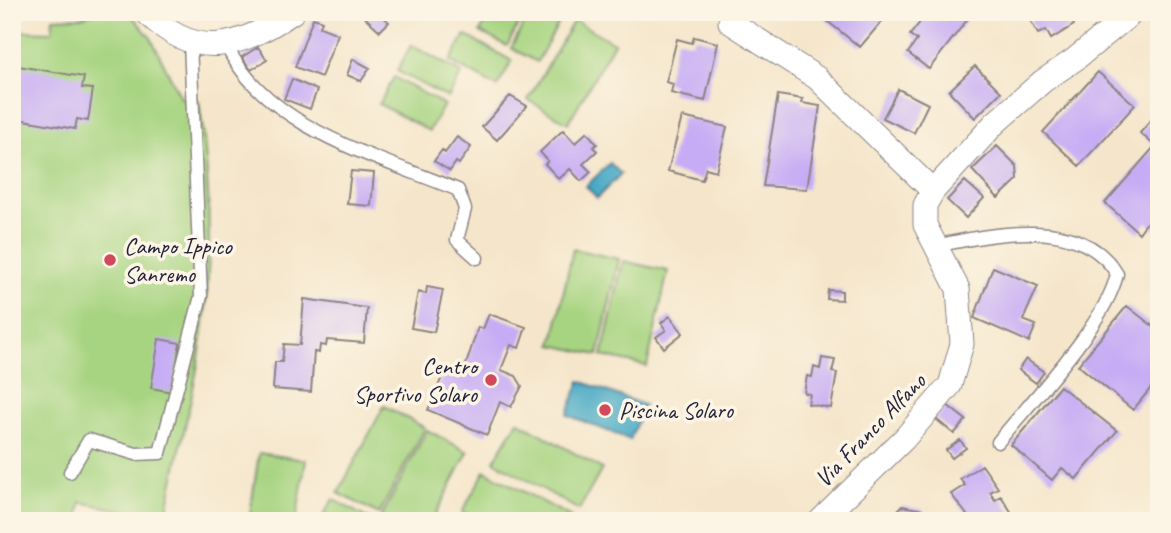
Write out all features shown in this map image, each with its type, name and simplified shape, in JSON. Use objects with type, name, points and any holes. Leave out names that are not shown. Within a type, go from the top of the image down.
[{"type":"street","points":[[146,12],[157,23],[190,43],[225,43],[249,39],[293,12]]},
{"type":"street","name":"Via Franco Alfano","points":[[820,521],[904,439],[950,385],[962,344],[958,289],[925,225],[925,205],[933,191],[995,122],[1043,81],[1074,60],[1133,12]]},
{"type":"street","points":[[730,22],[817,79],[933,191]]},
{"type":"lane","points":[[71,472],[89,440],[136,454],[160,453],[201,296],[190,43]]},
{"type":"lane","points":[[225,43],[235,65],[256,91],[290,116],[341,142],[458,190],[465,209],[457,240],[477,258]]},
{"type":"lane","points":[[935,246],[979,236],[1062,237],[1084,243],[1097,251],[1117,274],[1107,301],[998,442]]},
{"type":"green space","name":"Campo Ippico Sanremo","points":[[95,12],[129,12],[151,38],[181,98],[199,101],[209,221],[207,293],[200,349],[166,515],[159,518],[81,502],[78,521],[12,521],[12,31],[52,32],[53,18],[82,17]]},
{"type":"green space","points":[[491,12],[525,12],[507,46],[480,32]]},
{"type":"green space","points":[[530,12],[563,15],[537,62],[511,48]]},
{"type":"green space","points":[[574,20],[614,43],[568,123],[528,100]]},
{"type":"green space","points":[[465,35],[512,61],[497,87],[450,61]]},
{"type":"green space","points":[[411,45],[462,73],[448,98],[397,71]]},
{"type":"green space","points":[[394,77],[444,105],[429,131],[379,104]]},
{"type":"green space","points":[[573,249],[619,259],[598,355],[552,345]]},
{"type":"green space","points":[[623,261],[668,271],[647,366],[602,356]]},
{"type":"green space","points":[[384,406],[425,428],[379,514],[338,493]]},
{"type":"green space","points":[[518,421],[602,469],[579,510],[494,461]]},
{"type":"green space","points":[[427,430],[468,452],[432,521],[389,521],[381,517]]},
{"type":"green space","points":[[259,453],[306,460],[296,521],[249,521]]},
{"type":"green space","points":[[485,471],[571,517],[569,521],[479,521],[462,512]]},
{"type":"green space","points":[[333,499],[372,521],[320,521]]},
{"type":"water","points":[[610,163],[621,174],[597,198],[586,186]]},
{"type":"water","name":"Piscina Solaro","points":[[580,381],[644,405],[630,440],[567,415]]},
{"type":"building","points":[[359,12],[378,12],[389,22],[380,31]]},
{"type":"building","points":[[832,12],[890,12],[860,47],[826,20]]},
{"type":"building","points":[[928,12],[973,12],[929,69],[908,53],[917,40],[910,35]]},
{"type":"building","points":[[1042,12],[1066,12],[1074,25],[1051,39],[1046,30],[1038,34],[1030,20]]},
{"type":"building","points":[[313,18],[322,21],[320,27],[338,34],[321,77],[295,67]]},
{"type":"building","points":[[694,37],[718,43],[705,101],[671,93],[673,84],[666,82],[677,39],[692,43]]},
{"type":"building","points":[[258,47],[267,60],[251,70],[242,57]]},
{"type":"building","points":[[353,59],[370,68],[361,81],[347,75]]},
{"type":"building","points":[[12,65],[84,77],[82,88],[93,89],[88,121],[77,119],[75,129],[12,118]]},
{"type":"building","points":[[975,66],[1001,92],[975,118],[949,91]]},
{"type":"building","points":[[1098,72],[1135,105],[1079,166],[1043,132]]},
{"type":"building","points":[[292,79],[317,90],[310,109],[284,99]]},
{"type":"building","points":[[898,89],[928,104],[914,133],[883,118]]},
{"type":"building","points":[[778,95],[803,99],[802,103],[820,106],[807,189],[763,186]]},
{"type":"building","points":[[510,96],[527,106],[497,140],[482,127]]},
{"type":"building","points":[[1159,111],[1159,232],[1147,222],[1139,233],[1105,203],[1155,146],[1140,133]]},
{"type":"building","points":[[682,117],[727,127],[716,171],[706,168],[702,180],[668,171]]},
{"type":"building","points":[[563,130],[575,143],[587,132],[597,144],[593,147],[597,151],[583,164],[591,172],[581,181],[570,169],[559,179],[545,164],[548,161],[540,152]]},
{"type":"building","points":[[457,137],[471,147],[459,164],[456,162],[450,171],[434,161],[442,150],[445,153]]},
{"type":"building","points":[[997,146],[1017,166],[1018,179],[998,198],[972,170]]},
{"type":"building","points":[[351,171],[374,173],[371,206],[347,204]]},
{"type":"building","points":[[965,181],[984,198],[966,218],[947,200]]},
{"type":"building","points":[[993,267],[1038,286],[1023,320],[1036,325],[1029,342],[974,318]]},
{"type":"building","points":[[427,287],[443,290],[434,332],[411,328],[418,292],[426,294]]},
{"type":"building","points":[[828,290],[842,291],[842,300],[827,299]]},
{"type":"building","points":[[304,299],[367,308],[364,343],[327,340],[326,346],[320,345],[319,353],[314,352],[311,392],[273,389],[275,362],[282,362],[284,344],[300,345]]},
{"type":"building","points":[[1127,306],[1159,331],[1159,378],[1133,410],[1078,365]]},
{"type":"building","points":[[489,314],[526,327],[519,348],[511,345],[501,370],[516,376],[522,386],[511,407],[500,402],[487,435],[428,410],[445,370],[462,377],[478,327],[483,329]]},
{"type":"building","points":[[670,316],[683,333],[664,348],[656,337],[666,330],[661,323]]},
{"type":"building","points":[[159,339],[180,343],[172,392],[151,388]]},
{"type":"building","points":[[822,358],[835,360],[832,372],[837,373],[831,408],[808,404],[810,394],[804,393],[807,376],[812,377],[814,367],[820,369]]},
{"type":"building","points":[[1026,359],[1044,372],[1036,383],[1018,370]]},
{"type":"building","points":[[1060,386],[1117,431],[1076,479],[1062,468],[1052,480],[1011,445]]},
{"type":"building","points":[[947,405],[966,420],[954,434],[936,419]]},
{"type":"building","points":[[960,440],[966,448],[952,458],[946,450]]},
{"type":"building","points":[[982,465],[998,488],[990,492],[995,500],[1001,496],[1017,521],[963,518],[967,515],[951,494],[965,485],[960,479]]},
{"type":"building","points":[[902,506],[924,510],[922,521],[894,521],[894,514]]},
{"type":"place","name":"Campo Ippico Sanremo","points":[[110,260]]},
{"type":"place","name":"Centro Sportivo Solaro","points":[[491,380]]},
{"type":"place","name":"Piscina Solaro","points":[[605,410]]}]
